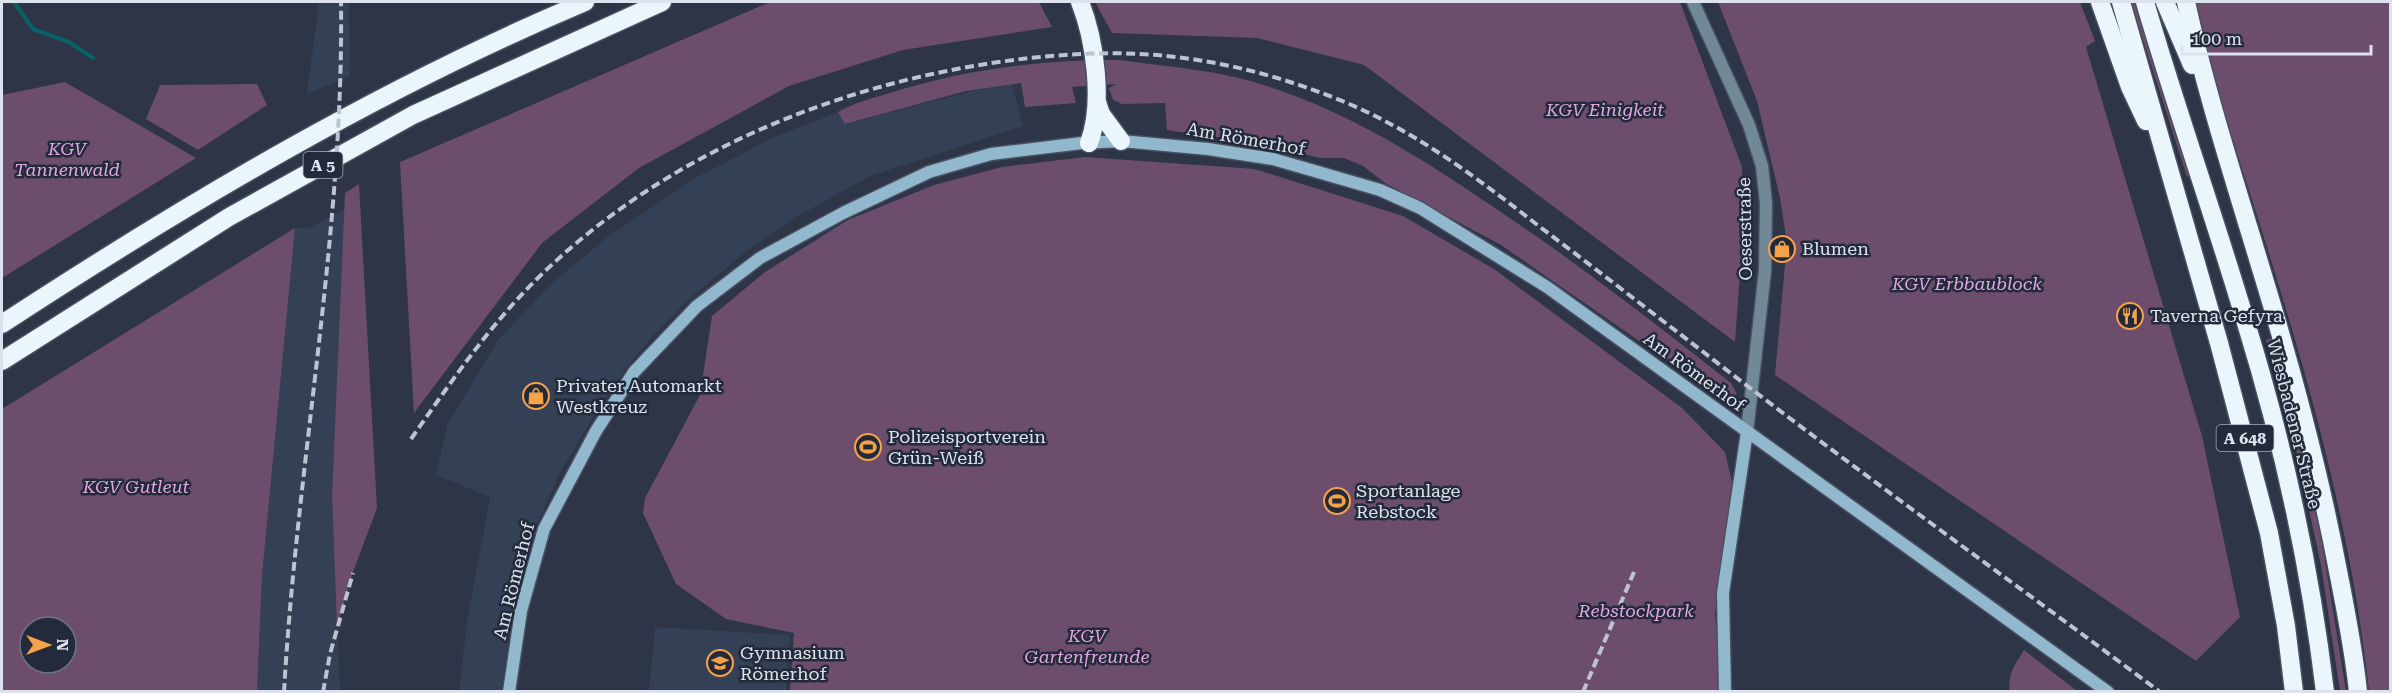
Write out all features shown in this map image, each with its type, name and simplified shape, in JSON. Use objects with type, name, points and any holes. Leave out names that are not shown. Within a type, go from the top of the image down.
[{"type":"highway","name":"A 5","points":[[2,324],[211,194],[302,143],[430,75],[585,2]]},
{"type":"highway","name":"A 5","points":[[2,362],[230,217],[413,115],[662,2]]},
{"type":"highway","points":[[1080,2],[1091,33],[1096,100],[1093,131],[1089,143]]},
{"type":"highway","name":"A 648","points":[[2121,2],[2222,353],[2269,533],[2286,626],[2294,692]]},
{"type":"highway","name":"Wiesbadener Straße","points":[[2145,2],[2247,324],[2274,424],[2299,527],[2318,628],[2325,692]]},
{"type":"highway","points":[[2165,2],[2214,117]]},
{"type":"highway","points":[[2186,2],[2214,117],[2274,312],[2307,434],[2332,539],[2355,658],[2358,692]]},
{"type":"highway","name":"A 648","points":[[2101,6],[2130,87],[2163,154]]},
{"type":"highway","points":[[1096,100],[1101,114],[1121,141]]},
{"type":"main road","name":"Am Römerhof","points":[[508,692],[521,611],[544,529],[596,431],[634,372],[697,306],[760,258],[843,213],[929,172],[991,154],[1121,141],[1208,149],[1273,159],[1380,190],[1420,208],[1547,287],[2108,692]]},
{"type":"main road","points":[[1725,692],[1723,593],[1747,432]]},
{"type":"street","name":"Oeserstraße","points":[[1694,2],[1749,125],[1762,166],[1766,204],[1765,272],[1747,432]]},
{"type":"shaded area","points":[[319,2],[349,2],[350,76],[307,94]]},
{"type":"shaded area","name":"Privater Automarkt Westkreuz","points":[[1011,81],[1023,126],[870,176],[798,216],[748,250],[689,299],[651,338],[624,371],[591,421],[560,473],[536,526],[516,589],[501,691],[459,691],[467,621],[490,497],[436,475],[447,425],[498,340],[553,282],[609,236],[697,177],[772,138],[838,112],[846,124]]},
{"type":"shaded area","points":[[345,209],[332,495],[340,691],[257,692],[262,576],[295,228],[308,229]]},
{"type":"shaded area","name":"Gymnasium Römerhof","points":[[655,627],[790,635],[786,691],[649,691]]},
{"type":"green space","points":[[770,2],[1039,2],[1052,27],[903,50],[789,86],[639,168],[542,243],[414,413],[400,162]]},
{"type":"green space","name":"KGV Einigkeit","points":[[1095,2],[1680,2],[1742,167],[1742,246],[1735,342],[1364,65],[1257,38],[1112,33]]},
{"type":"green space","name":"KGV Erbbaublock","points":[[1718,2],[2080,2],[2095,41],[2086,47],[2202,436],[2240,617],[2196,661],[1775,375],[1787,243],[1780,198],[1757,101]]},
{"type":"green space","points":[[2131,2],[2136,2],[2191,174],[2187,177]]},
{"type":"green space","points":[[2195,2],[2390,2],[2390,691],[2369,691],[2353,580],[2330,470],[2286,308],[2220,97]]},
{"type":"green space","points":[[1120,60],[1231,76],[1267,86],[1326,109],[1381,136],[1460,184],[1580,267],[1731,383],[1737,394],[1730,399],[1720,397],[1501,245],[1385,183],[1363,166],[1344,158],[1320,158],[1263,144],[1167,130],[1165,103],[1122,104],[1113,100],[1109,88],[1116,84],[1072,87],[1076,103],[1025,107],[1021,83],[966,91],[845,124],[838,112],[857,103],[918,85],[975,72],[1033,64]]},
{"type":"green space","name":"KGV Tannenwald","points":[[65,82],[196,158],[2,278],[2,95]]},
{"type":"green space","points":[[257,84],[267,105],[198,150],[146,119],[160,85]]},
{"type":"green space","points":[[1085,157],[1255,169],[1403,216],[1494,269],[1682,408],[1725,452],[1733,486],[1715,615],[1722,691],[790,691],[794,633],[726,619],[676,584],[643,513],[645,498],[700,395],[712,316],[765,272],[848,220],[934,185],[1002,167]]},
{"type":"green space","points":[[359,184],[377,508],[353,572],[337,627],[332,495],[345,193]]},
{"type":"green space","name":"KGV Gutleut","points":[[295,228],[262,576],[257,691],[2,691],[2,409]]},
{"type":"green space","points":[[2271,338],[2299,442],[2294,443],[2266,340]]},
{"type":"green space","points":[[2301,448],[2321,537],[2346,691],[2340,691],[2321,565],[2296,450]]},
{"type":"green space","points":[[2024,650],[2077,691],[2010,691],[2011,675]]},
{"type":"waterway","points":[[14,2],[33,29],[69,42],[93,58]]},
{"type":"railway","points":[[284,692],[290,606],[328,261],[340,88],[341,2]]},
{"type":"railway","points":[[411,439],[505,313],[541,275],[592,230],[648,190],[706,156],[768,126],[831,102],[897,82],[963,68],[1030,58],[1085,54],[1140,54],[1198,60],[1284,80],[1347,103],[1399,128],[1448,159],[1495,192],[1819,440],[2160,692]]},
{"type":"railway","points":[[1583,692],[1634,572]]},
{"type":"railway","points":[[323,692],[330,654],[353,573]]},
{"type":"place","name":"Blumen","points":[[1782,249]]},
{"type":"place","name":"Taverna Gefyra","points":[[2130,316]]},
{"type":"place","name":"Privater Automarkt Westkreuz","points":[[536,396]]},
{"type":"place","name":"Polizeisportverein Grün-Weiß","points":[[868,447]]},
{"type":"place","name":"Sportanlage Rebstock","points":[[1337,501]]},
{"type":"place","name":"Gymnasium Römerhof","points":[[720,663]]},
{"type":"park label","name":"Rebstockpark","points":[[1636,611]]},
{"type":"park label","name":"KGV Gartenfreunde","points":[[1087,646]]}]
